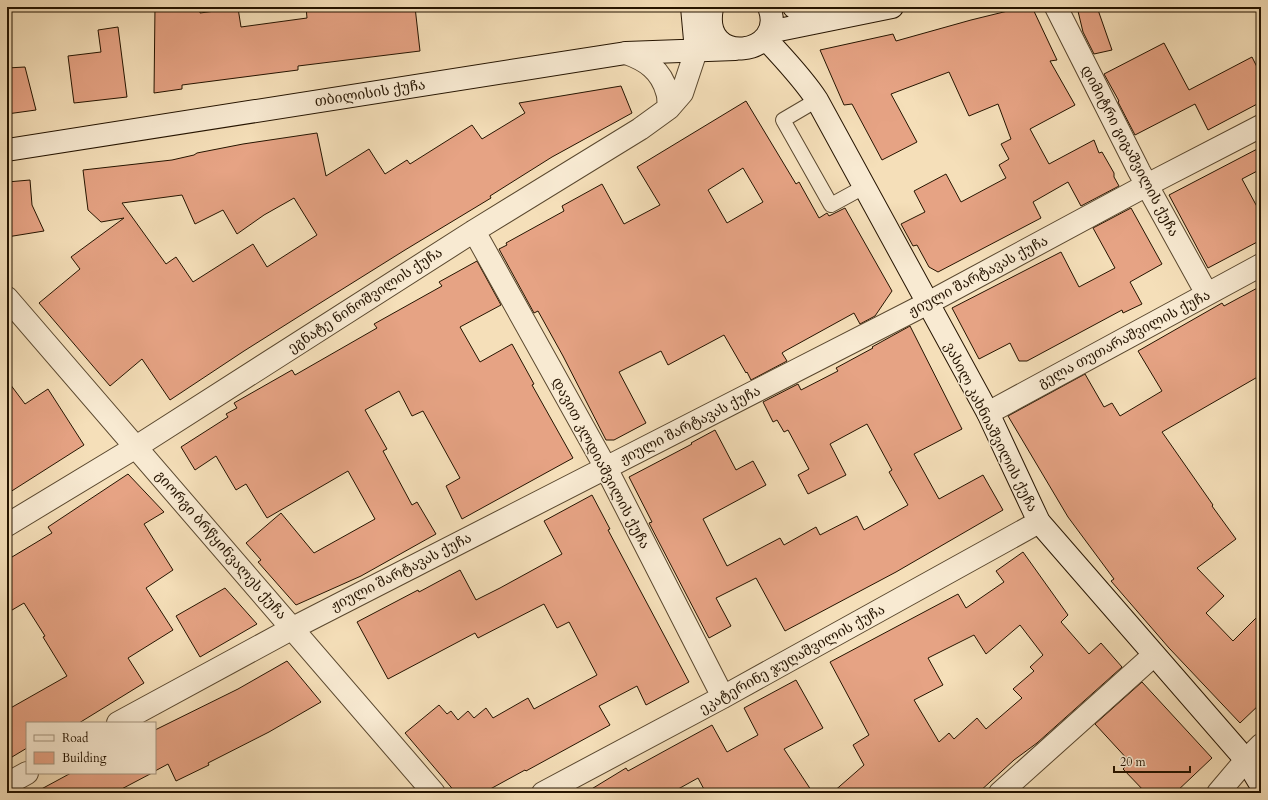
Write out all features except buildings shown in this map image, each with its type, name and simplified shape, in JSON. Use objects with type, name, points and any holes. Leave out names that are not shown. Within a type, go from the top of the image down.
[{"type":"street","points":[[706,7],[712,29],[717,38],[725,45],[735,49]]},
{"type":"street","points":[[696,51],[706,7]]},
{"type":"street","points":[[767,35],[771,22],[769,7]]},
{"type":"street","points":[[794,7],[830,19]]},
{"type":"street","points":[[767,35],[830,19],[892,7]]},
{"type":"street","name":"დიმიტრი გიგაშვილის ქუჩა","points":[[1056,7],[1139,171],[1207,294]]},
{"type":"street","name":"თბილისის ქუჩა","points":[[7,150],[626,53],[747,49],[757,45],[767,35]]},
{"type":"street","name":"ვასილ კახნიაშვილის ქუჩა","points":[[767,35],[817,100],[988,413],[1039,522],[1154,655],[1254,752],[1261,786]]},
{"type":"street","name":"ეგნატე ნინოშვილის ქუჩა","points":[[7,525],[136,447],[474,231],[640,129],[669,108],[682,93],[696,51]]},
{"type":"street","points":[[626,53],[640,58],[652,67],[662,79],[668,93],[669,108]]},
{"type":"street","name":"ჟიული შარტავას ქუჩა","points":[[120,722],[293,628],[928,303],[1147,185],[1261,126]]},
{"type":"street","name":"დავით კლდიაშვილის ქუჩა","points":[[474,231],[606,468],[724,697]]},
{"type":"street","name":"გელა თუთარაშვილის ქუჩა","points":[[988,413],[1261,265]]},
{"type":"street","name":"გიორგი ბრწყინვალეს ქუჩა","points":[[7,298],[434,793]]},
{"type":"street","name":"ეკატერინე ჯუღაშვილის ქუჩა","points":[[544,793],[724,697],[1039,522]]},
{"type":"street","points":[[1000,793],[1154,655]]},
{"type":"street","points":[[1218,793],[1254,752]]},
{"type":"street","points":[[7,784],[26,774]]},
{"type":"lane","points":[[817,100],[783,120],[831,205],[864,187]]}]
